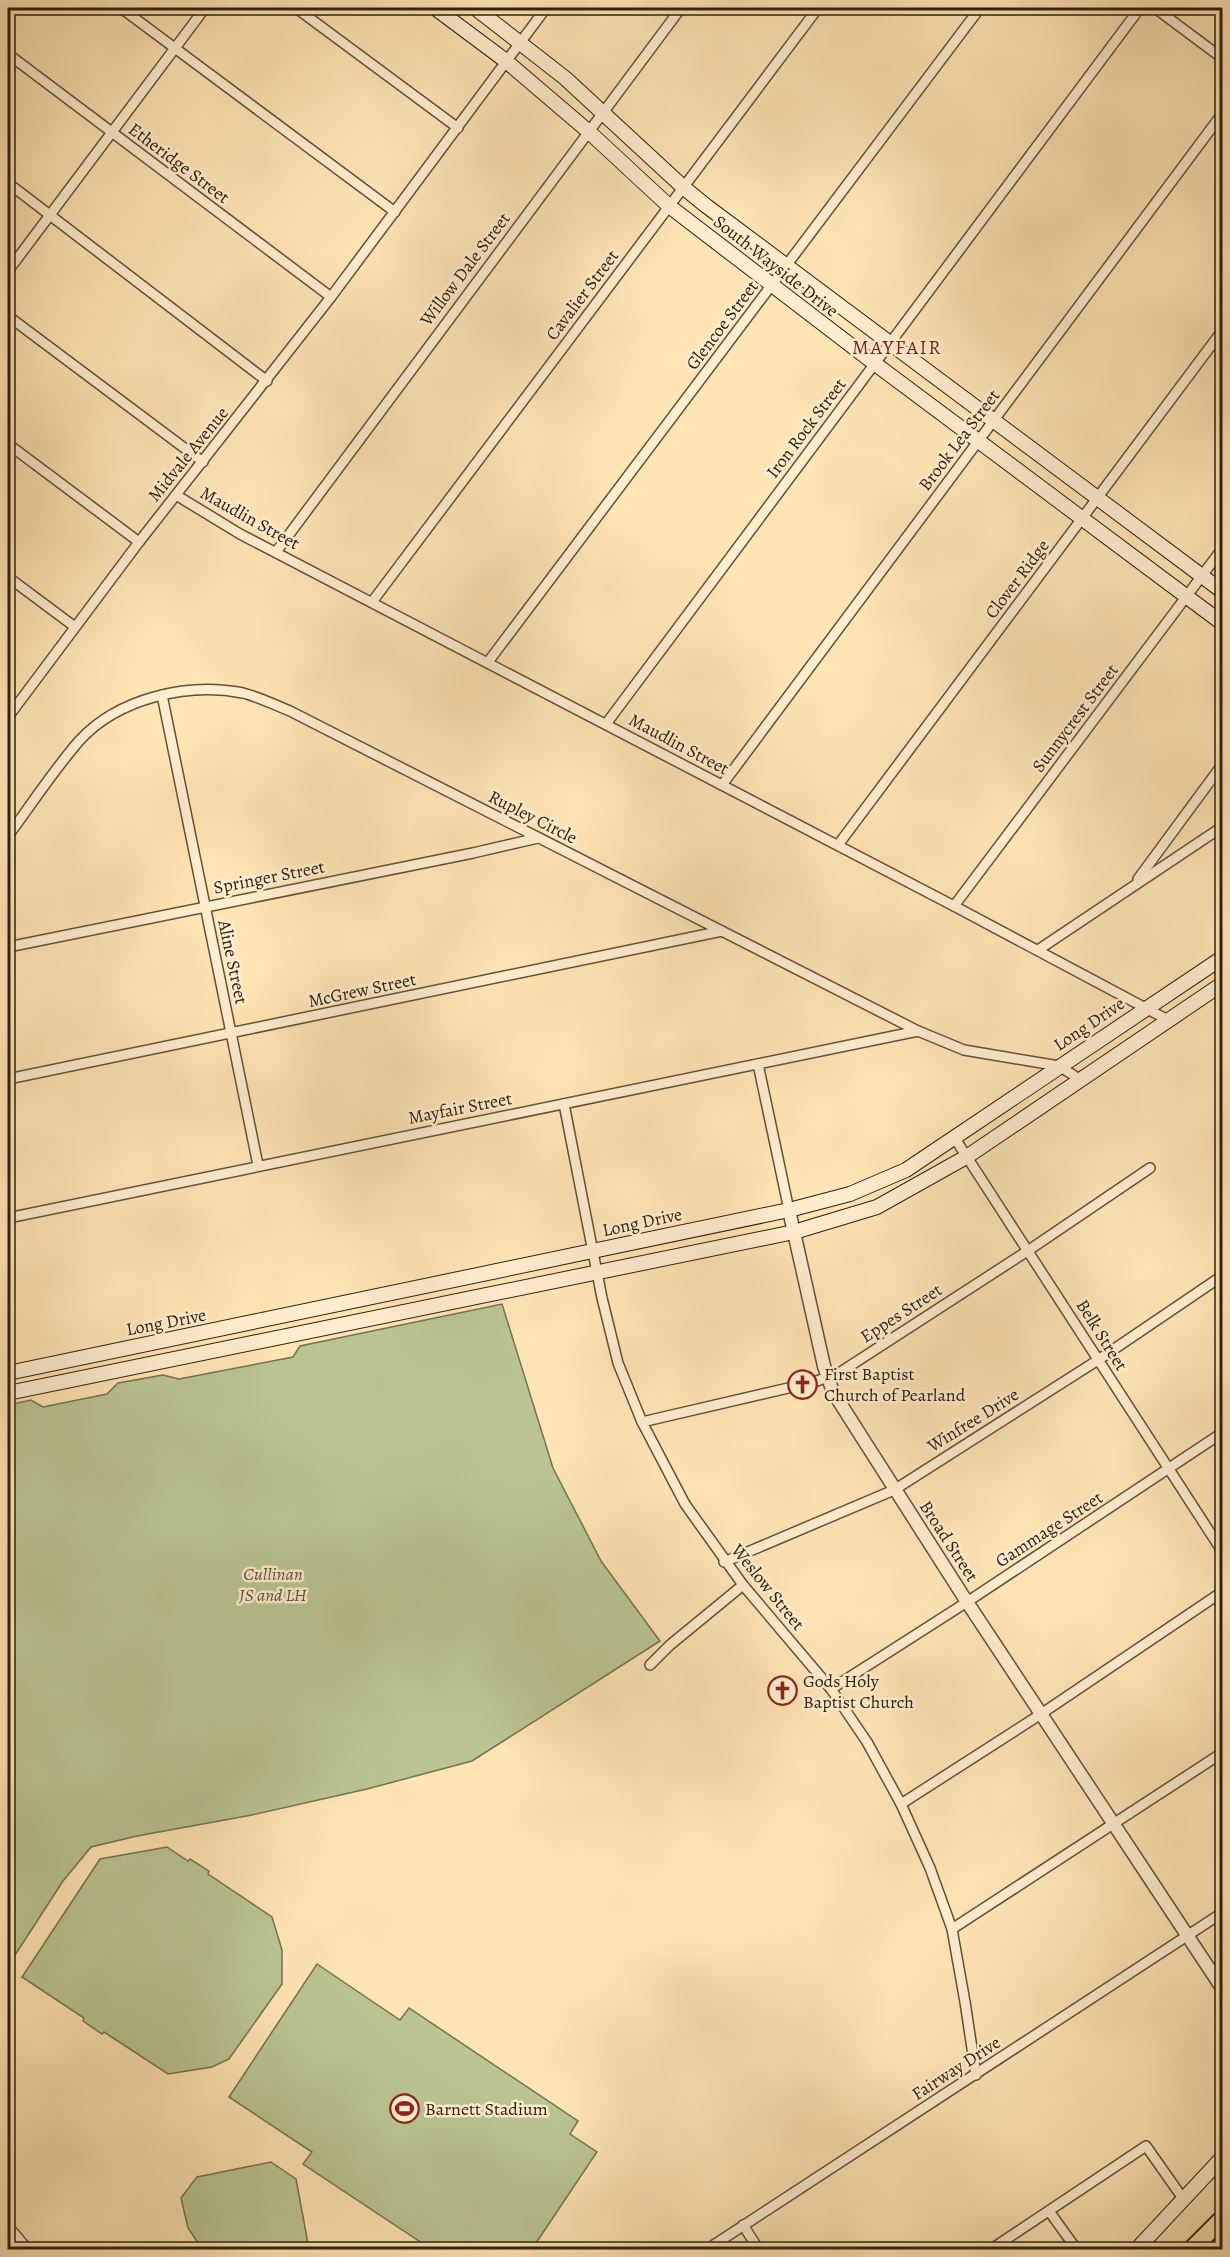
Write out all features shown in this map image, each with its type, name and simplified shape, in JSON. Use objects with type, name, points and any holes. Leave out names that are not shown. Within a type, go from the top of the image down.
[{"type":"highway","points":[[1191,2250],[1222,2219]]},
{"type":"main road","name":"South Wayside Drive","points":[[435,8],[506,61],[588,131],[669,206],[874,363],[1222,623]]},
{"type":"main road","name":"South Wayside Drive","points":[[475,8],[566,78],[683,187],[1222,591]]},
{"type":"main road","name":"Long Drive","points":[[12,1372],[789,1210],[850,1194],[906,1170],[1222,958]]},
{"type":"main road","name":"Long Drive","points":[[14,1392],[794,1232],[877,1207],[968,1156],[1222,984]]},
{"type":"main road","points":[[699,1229],[701,1251]]},
{"type":"main road","points":[[491,1272],[496,1292]]},
{"type":"main road","points":[[378,1296],[381,1316]]},
{"type":"main road","points":[[252,1323],[256,1342]]},
{"type":"main road","points":[[139,1346],[142,1366]]},
{"type":"main road","points":[[12,1372],[14,1392]]},
{"type":"main road","points":[[1136,2250],[1222,2158]]},
{"type":"street","points":[[121,8],[395,212]]},
{"type":"street","points":[[8,271],[205,8]]},
{"type":"street","points":[[296,8],[458,128]]},
{"type":"street","points":[[506,61],[546,8]]},
{"type":"street","name":"Willow Dale Street","points":[[276,552],[681,8]]},
{"type":"street","name":"Cavalier Street","points":[[372,602],[818,8]]},
{"type":"street","name":"Glencoe Street","points":[[488,662],[980,8]]},
{"type":"street","name":"Iron Rock Street","points":[[606,724],[1140,8]]},
{"type":"street","points":[[1155,8],[1222,58]]},
{"type":"street","name":"Etheridge Street","points":[[8,54],[331,297]]},
{"type":"street","name":"Midvale Avenue","points":[[9,711],[267,381],[506,61]]},
{"type":"street","name":"Brook Lea Street","points":[[722,785],[1222,114]]},
{"type":"street","points":[[8,183],[267,381]]},
{"type":"street","points":[[8,316],[203,462]]},
{"type":"street","name":"Clover Ridge","points":[[838,845],[1222,331]]},
{"type":"street","points":[[8,444],[139,542]]},
{"type":"street","name":"Maudlin Street","points":[[176,495],[240,534],[838,845],[1168,1020]]},
{"type":"street","name":"Sunnycrest Street","points":[[954,906],[1222,549]]},
{"type":"street","points":[[8,576],[75,627]]},
{"type":"street","name":"Rupley Circle","points":[[8,836],[80,740],[113,713],[162,695],[202,688],[244,694],[290,711],[918,1032],[964,1050],[1059,1066],[1081,1080]]},
{"type":"street","name":"Aline Street","points":[[162,695],[258,1165]]},
{"type":"street","points":[[1134,885],[1222,765]]},
{"type":"street","points":[[1038,950],[1222,827]]},
{"type":"street","name":"Springer Street","points":[[8,948],[538,838]]},
{"type":"street","name":"McGrew Street","points":[[8,1079],[722,931]]},
{"type":"street","name":"Mayfair Street","points":[[8,1218],[258,1165],[918,1032]]},
{"type":"street","name":"Broad Street","points":[[758,1064],[794,1232],[833,1392],[967,1602],[1222,1988]]},
{"type":"street","name":"Weslow Street","points":[[564,1104],[596,1271],[618,1363],[642,1422],[685,1504],[724,1562],[831,1689],[867,1742],[901,1804],[930,1868],[952,1929],[976,2075]]},
{"type":"street","name":"Belk Street","points":[[954,1137],[1222,1551]]},
{"type":"street","name":"Eppes Street","points":[[642,1422],[828,1378],[839,1373],[1029,1250],[1150,1167]]},
{"type":"street","name":"Winfree Drive","points":[[724,1562],[894,1490],[1098,1360],[1222,1276]]},
{"type":"street","name":"Gammage Street","points":[[831,1689],[967,1602],[1222,1432]]},
{"type":"street","points":[[650,1665],[670,1645],[743,1585]]},
{"type":"street","points":[[901,1804],[1041,1714],[1222,1592]]},
{"type":"street","points":[[952,1929],[1222,1753]]},
{"type":"street","name":"Fairway Drive","points":[[706,2250],[1222,1913]]},
{"type":"street","points":[[990,2250],[1146,2146],[1184,2200]]},
{"type":"street","points":[[1049,2211],[1077,2250]]},
{"type":"street","points":[[743,2225],[759,2250]]},
{"type":"street","points":[[8,2226],[28,2250]]},
{"type":"green space","name":"Cullinan JS and LH","points":[[502,1304],[553,1468],[601,1561],[660,1641],[472,1761],[367,1789],[252,1815],[137,1836],[91,1847],[63,1881],[8,1966],[8,1405],[31,1400],[43,1407],[107,1394],[118,1383],[163,1375],[179,1379],[293,1357],[300,1346]]},
{"type":"green space","points":[[167,1847],[209,1871],[208,1874],[272,1917],[282,1950],[282,1984],[229,2059],[212,2067],[168,2074],[104,2032],[102,2034],[83,2021],[84,2018],[22,1977],[100,1859]]},
{"type":"green space","name":"Barnett Stadium","points":[[317,1964],[400,2020],[409,2008],[578,2121],[570,2134],[597,2152],[532,2249],[431,2249],[303,2164],[312,2152],[229,2097]]},
{"type":"green space","points":[[271,2162],[296,2179],[309,2249],[202,2249],[188,2228],[181,2198],[197,2177]]},
{"type":"place","name":"First Baptist Church of Pearland","points":[[803,1384]]},
{"type":"place","name":"Gods Holy Baptist Church","points":[[782,1691]]},
{"type":"place","name":"Barnett Stadium","points":[[404,2109]]},
{"type":"district","name":"MAYFAIR","points":[[897,347]]}]
